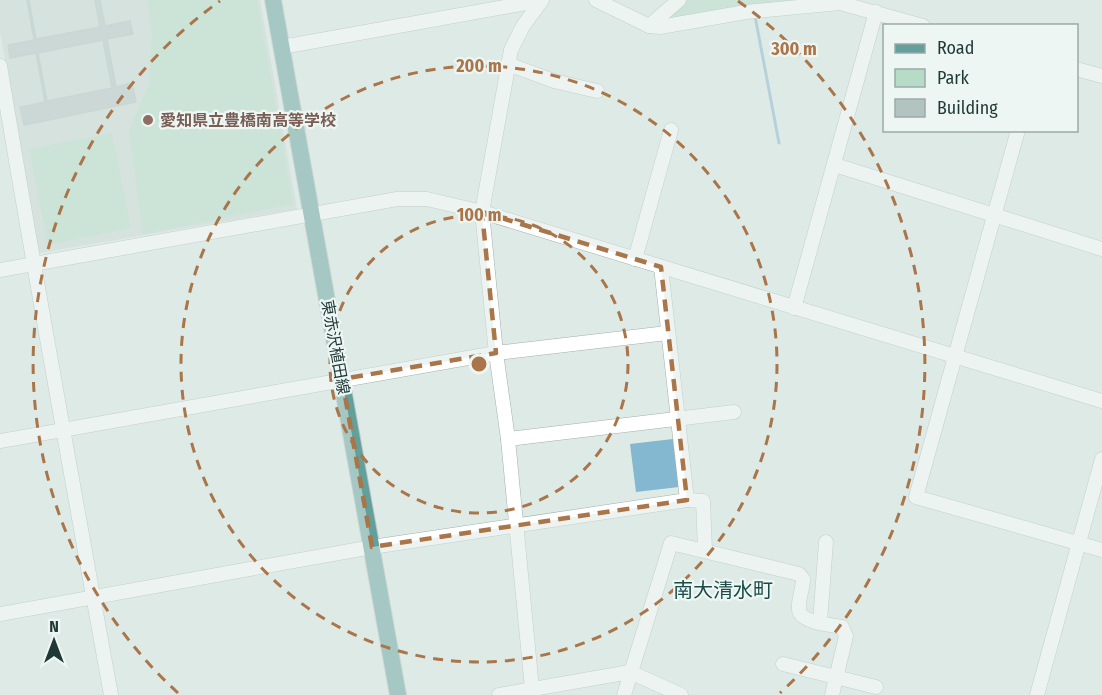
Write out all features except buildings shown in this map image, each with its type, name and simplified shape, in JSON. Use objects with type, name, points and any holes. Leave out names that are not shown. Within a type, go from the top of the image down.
[{"type":"main road","name":"東赤沢植田線","points":[[273,0],[398,695]]},
{"type":"street","points":[[596,0],[649,26],[660,27],[746,12],[840,1],[916,24]]},
{"type":"street","points":[[649,26],[679,0]]},
{"type":"street","points":[[282,47],[541,1]]},
{"type":"street","points":[[532,689],[508,439],[496,353],[482,212],[511,50],[523,26],[541,1]]},
{"type":"street","points":[[794,308],[876,12]]},
{"type":"street","points":[[508,64],[554,81],[597,91]]},
{"type":"street","points":[[0,66],[3,103],[16,153],[33,264],[111,695]]},
{"type":"street","points":[[1078,69],[1102,76]]},
{"type":"street","points":[[635,259],[672,130]]},
{"type":"street","points":[[1017,132],[916,497],[1102,550]]},
{"type":"street","points":[[835,165],[1102,249]]},
{"type":"street","points":[[0,270],[412,198],[482,212],[1102,401]]},
{"type":"street","points":[[661,267],[687,500]]},
{"type":"street","points":[[0,441],[496,353],[667,333]]},
{"type":"street","points":[[508,439],[734,412]]},
{"type":"street","points":[[1037,695],[1102,459]]},
{"type":"street","points":[[0,614],[372,546],[687,500],[703,501],[705,550]]},
{"type":"street","points":[[820,622],[826,542]]},
{"type":"street","points":[[624,695],[671,543],[798,574],[803,579],[798,608],[800,615],[806,619],[842,627],[845,631],[846,636],[832,695]]},
{"type":"street","points":[[783,664],[876,687]]},
{"type":"street","points":[[499,695],[630,672],[681,695]]},
{"type":"highlighted area","points":[[482,212],[661,267],[687,500],[372,547],[342,379],[496,353]]},
{"type":"shaded area","name":"愛知県立豊橋南高等学校","points":[[0,0],[260,0],[297,209],[39,253],[0,32]]},
{"type":"green space","points":[[147,0],[257,0],[293,204],[143,234],[129,131],[149,84],[152,32]]},
{"type":"green space","points":[[683,0],[807,0],[658,23]]},
{"type":"green space","points":[[112,133],[131,228],[48,245],[29,149]]},
{"type":"water","points":[[673,439],[679,487],[636,492],[630,444]]},
{"type":"waterway","points":[[755,16],[779,143]]},
{"type":"place","name":"愛知県立豊橋南高等学校","points":[[148,120]]},
{"type":"district","name":"南大清水町","points":[[723,590]]}]
